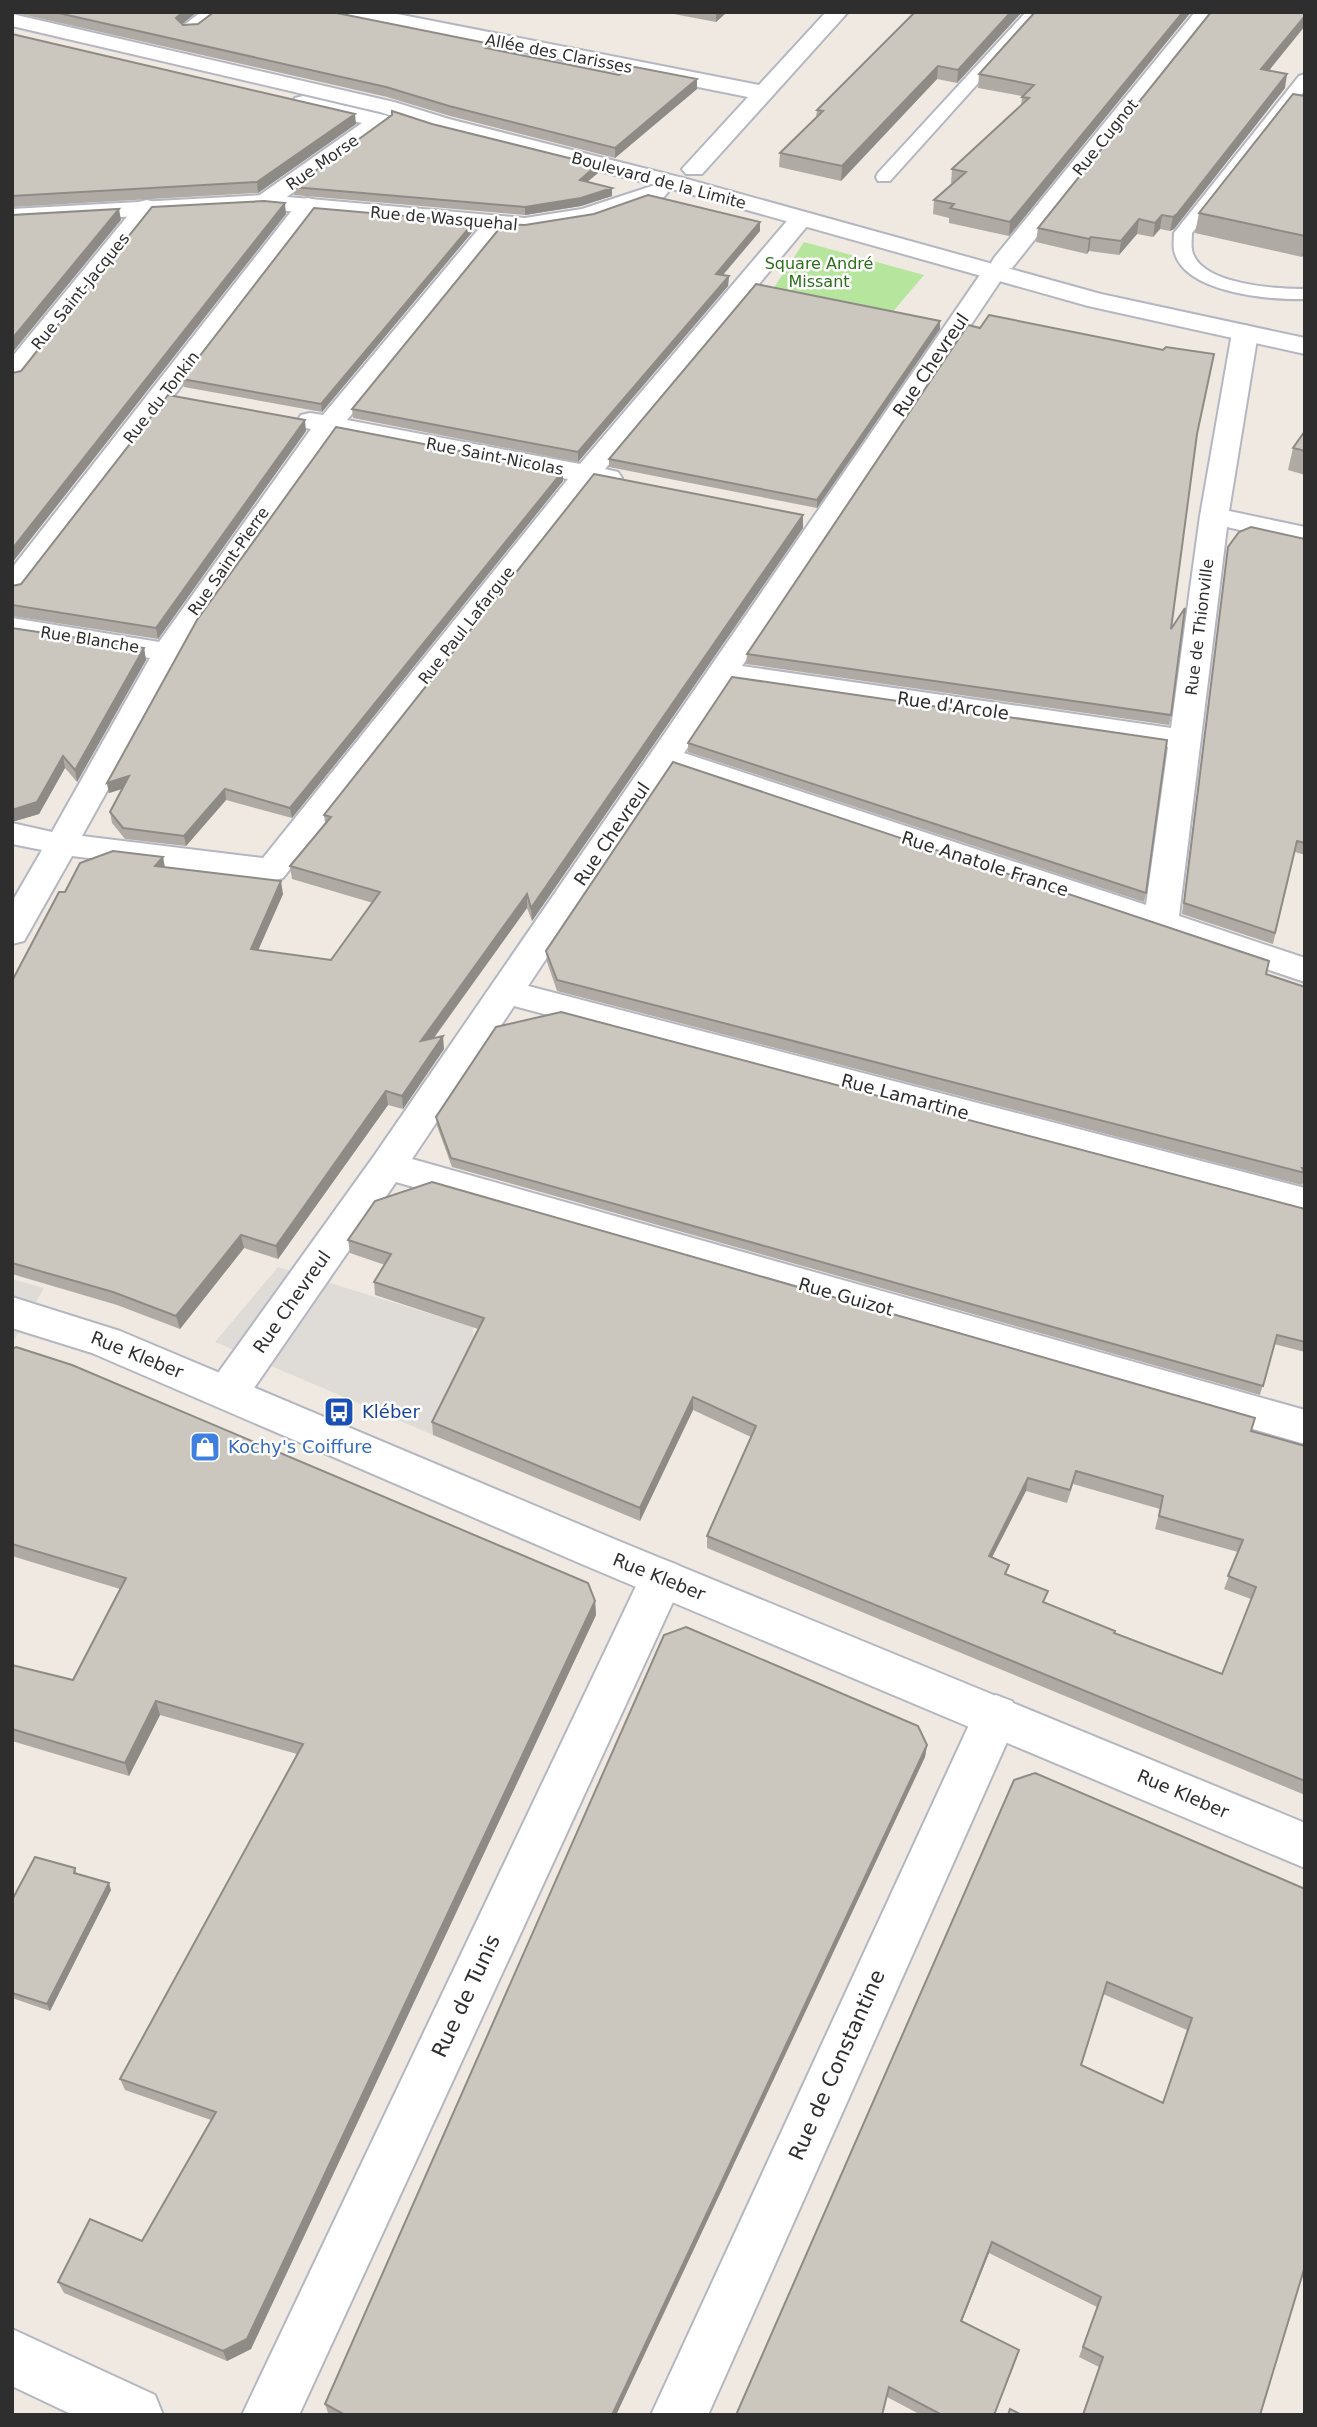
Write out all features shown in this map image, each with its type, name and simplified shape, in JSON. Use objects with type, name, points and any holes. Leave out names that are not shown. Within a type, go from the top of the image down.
[{"type":"street","name":"Boulevard de la Limite","points":[[19,12],[685,176],[998,268],[1097,302],[1305,346]]},
{"type":"street","points":[[191,27],[215,12]]},
{"type":"street","name":"Allée des Clarisses","points":[[354,12],[764,93]]},
{"type":"street","name":"Rue de Wasquehal","points":[[12,216],[265,202],[495,224],[555,223],[586,216],[639,199],[685,176],[838,12]]},
{"type":"street","name":"Rue Cugnot","points":[[998,268],[1206,12]]},
{"type":"street","name":"Boulevard de la Limite","points":[[12,20],[386,107],[441,124],[685,176],[800,220],[998,268],[1305,333]]},
{"type":"street","name":"Rue Morse","points":[[12,36],[380,121],[265,202]]},
{"type":"street","name":"Rue du Tonkin","points":[[12,588],[308,205]]},
{"type":"street","name":"Rue Saint-Jacques","points":[[12,374],[147,207]]},
{"type":"street","name":"Rue Paul Lafargue","points":[[60,844],[271,870],[586,474],[800,220]]},
{"type":"street","name":"Rue Saint-Pierre","points":[[12,933],[168,652],[218,574],[329,424],[495,224]]},
{"type":"street","name":"Rue Chevreul","points":[[228,1392],[387,1166],[722,672],[811,518],[998,268]]},
{"type":"street","name":"Rue de Thionville","points":[[1161,922],[1214,516],[1245,334]]},
{"type":"street","points":[[163,394],[190,399]]},
{"type":"street","name":"Rue Saint-Nicolas","points":[[285,416],[639,484]]},
{"type":"street","points":[[1214,516],[1305,536]]},
{"type":"street","name":"Rue Blanche","points":[[12,627],[168,652]]},
{"type":"street","name":"Rue d'Arcole","points":[[722,672],[1184,740]]},
{"type":"street","name":"Rue Anatole France","points":[[664,757],[1305,970]]},
{"type":"street","points":[[12,833],[60,844]]},
{"type":"street","name":"Rue Lamartine","points":[[505,992],[1305,1202]]},
{"type":"street","name":"Rue Guizot","points":[[387,1166],[1305,1427]]},
{"type":"street","name":"Rue Kleber","points":[[12,1312],[82,1333],[228,1392],[662,1578],[1305,1846]]},
{"type":"street","name":"Rue de Tunis","points":[[270,2415],[662,1578]]},
{"type":"street","name":"Rue de Constantine","points":[[679,2415],[996,1716]]},
{"type":"street","points":[[12,2357],[135,2415]]},
{"type":"lane","points":[[884,177],[1035,12]]},
{"type":"lane","points":[[1305,79],[1183,233],[1181,243],[1182,253],[1195,269],[1227,285],[1267,294],[1305,294]]},
{"type":"green space","name":"Square André Missant","points":[[804,242],[924,275],[890,315],[773,289]]},
{"type":"shaded area","points":[[278,1267],[473,1327],[474,1352],[433,1435],[215,1342]]},
{"type":"shaded area","points":[[12,1279],[44,1288],[12,1344]]},
{"type":"building","points":[[54,12],[183,12],[176,18],[183,25],[198,24],[214,12],[332,12],[491,44],[486,48],[619,75],[630,66],[697,79],[615,148],[449,106],[386,87]]},
{"type":"building","points":[[915,12],[1011,12],[958,70],[938,66],[842,166],[780,153],[823,111],[817,110]]},
{"type":"building","points":[[1035,12],[1183,12],[1010,222],[950,208],[954,204],[934,200],[966,172],[952,169],[1029,98],[1022,97],[1034,85],[979,74]]},
{"type":"building","points":[[1211,12],[1305,12],[1305,16],[1261,69],[1287,74],[1177,214],[1173,217],[1162,215],[1155,223],[1139,219],[1121,241],[1091,237],[1089,239],[1038,228]]},
{"type":"building","points":[[12,34],[355,114],[257,182],[12,196]]},
{"type":"building","points":[[1293,94],[1305,96],[1305,236],[1199,213]]},
{"type":"building","points":[[392,111],[432,124],[597,165],[580,180],[612,188],[581,198],[525,207],[293,187],[392,115]]},
{"type":"building","points":[[648,195],[760,222],[716,274],[729,276],[578,452],[352,409],[503,224],[525,225],[594,214]]},
{"type":"building","points":[[264,201],[285,203],[12,549],[12,373],[21,371],[152,207]]},
{"type":"building","points":[[314,208],[474,222],[321,404],[182,379]]},
{"type":"building","points":[[119,209],[12,339],[12,215]]},
{"type":"building","points":[[756,284],[940,321],[817,500],[609,459]]},
{"type":"building","points":[[989,315],[1163,350],[1166,347],[1214,354],[1197,434],[1171,629],[1185,608],[1171,715],[747,654],[968,325],[980,328]]},
{"type":"building","points":[[168,395],[305,420],[156,628],[12,605],[12,586],[21,584]]},
{"type":"building","points":[[336,427],[563,471],[290,808],[225,789],[184,836],[123,828],[110,812],[129,776],[107,783],[197,620]]},
{"type":"building","points":[[1305,431],[1305,451],[1293,448]]},
{"type":"building","points":[[594,474],[803,515],[531,908],[527,894],[421,1041],[443,1036],[402,1096],[386,1091],[276,1246],[241,1235],[176,1316],[113,1292],[12,1263],[12,981],[59,892],[65,892],[80,863],[113,851],[163,857],[155,866],[281,881],[251,949],[331,960],[380,892],[290,866],[331,817],[324,815]]},
{"type":"building","points":[[1251,527],[1305,539],[1305,843],[1297,841],[1275,933],[1184,903],[1228,547],[1239,532]]},
{"type":"building","points":[[12,628],[144,648],[75,770],[63,756],[37,802],[12,810]]},
{"type":"building","points":[[732,677],[1167,740],[1146,893],[688,743]]},
{"type":"building","points":[[673,762],[1269,961],[1266,974],[1305,987],[1305,1168],[1302,1168],[1305,1173],[557,980],[546,951]]},
{"type":"building","points":[[561,1012],[1305,1209],[1305,1342],[1277,1335],[1263,1386],[451,1158],[436,1117],[496,1027]]},
{"type":"building","points":[[432,1182],[1255,1418],[1251,1431],[1305,1446],[1305,1781],[707,1536],[756,1426],[693,1397],[640,1508],[432,1422],[484,1318],[374,1282],[391,1254],[348,1240],[375,1201]],"holes":[[[1076,1471],[1163,1496],[1159,1516],[1243,1540],[1228,1576],[1256,1587],[1222,1674],[1114,1633],[1115,1631],[1043,1602],[1048,1591],[1005,1574],[1009,1565],[989,1556],[1028,1478],[1070,1490]]]},
{"type":"building","points":[[16,1347],[72,1365],[588,1583],[595,1601],[247,2339],[223,2351],[58,2282],[90,2219],[142,2241],[216,2112],[120,2079],[303,1744],[156,1701],[125,1763],[12,1729],[12,1665],[73,1680],[126,1578],[12,1544],[12,1349]]},
{"type":"building","points":[[686,1627],[918,1726],[927,1745],[612,2415],[345,2415],[325,2404],[664,1635]]},
{"type":"building","points":[[1035,1773],[1305,1889],[1305,2266],[1260,2415],[1083,2415],[1103,2357],[1083,2347],[1101,2297],[992,2242],[961,2321],[1019,2350],[994,2415],[942,2415],[889,2387],[882,2415],[736,2415],[1014,1780]],"holes":[[[1107,1982],[1192,2018],[1163,2103],[1081,2065]]]},
{"type":"building","points":[[35,1857],[75,1868],[74,1873],[109,1883],[47,2004],[12,1993],[12,1900]]},
{"type":"building","points":[[1010,2409],[1022,2415],[1008,2415]]},
{"type":"place","name":"Kléber","points":[[339,1412]]},
{"type":"place","name":"Kochy's Coiffure","points":[[205,1447]]}]
